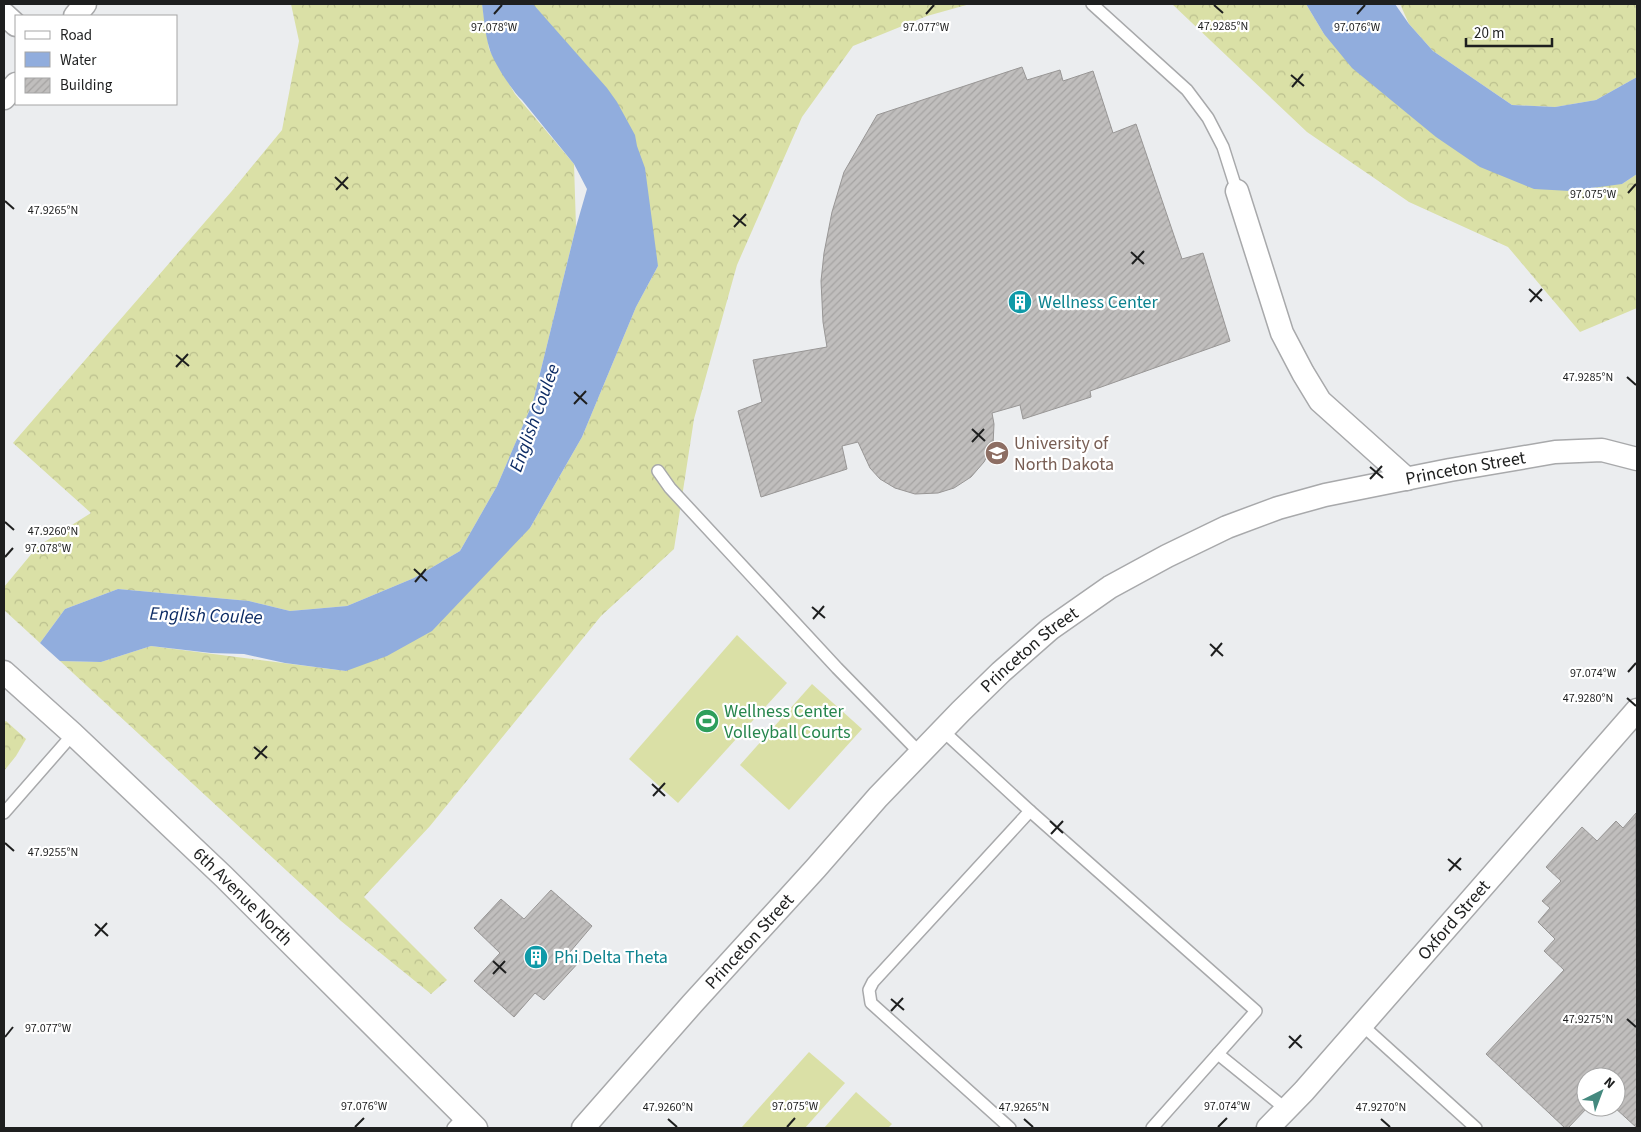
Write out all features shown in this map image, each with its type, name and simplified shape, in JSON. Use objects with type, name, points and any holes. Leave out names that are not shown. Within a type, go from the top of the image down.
[{"type":"street","points":[[76,15],[85,4]]},
{"type":"street","points":[[4,14],[15,24]]},
{"type":"street","points":[[4,98],[15,85]]},
{"type":"street","points":[[1237,191],[1282,333],[1303,373],[1320,401],[1407,479]]},
{"type":"street","name":"Princeton Street","points":[[583,1128],[878,797],[942,730],[1001,672],[1050,628],[1110,587],[1168,556],[1227,528],[1278,508],[1325,495],[1555,452],[1602,450],[1637,459]]},
{"type":"street","name":"6th Avenue North","points":[[4,672],[73,734],[224,878],[464,1124]]},
{"type":"street","name":"Oxford Street","points":[[1268,1128],[1304,1091],[1637,710]]},
{"type":"lane","points":[[1092,4],[1187,90],[1208,118],[1224,147],[1237,191]]},
{"type":"lane","points":[[658,471],[670,488],[861,693],[920,753]]},
{"type":"lane","points":[[942,730],[1256,1011],[1152,1128]]},
{"type":"lane","points":[[4,813],[73,734]]},
{"type":"lane","points":[[1010,1128],[871,1003],[869,990],[873,982],[1030,810]]},
{"type":"lane","points":[[1362,1025],[1476,1128]]},
{"type":"lane","points":[[1218,1054],[1286,1109]]},
{"type":"green space","points":[[291,4],[482,4],[489,49],[515,94],[574,164],[576,227],[533,402],[497,486],[460,551],[414,578],[347,606],[290,611],[249,601],[118,589],[65,609],[40,643],[4,610],[4,587],[38,546],[91,513],[13,443],[231,192],[282,130],[299,41]]},
{"type":"green space","points":[[533,4],[970,4],[927,16],[853,46],[802,117],[737,265],[694,419],[674,549],[601,616],[430,826],[364,897],[447,980],[431,994],[341,921],[60,661],[101,662],[151,646],[346,671],[530,528],[582,437],[636,307],[658,266]]},
{"type":"green space","points":[[1172,4],[1306,4],[1324,34],[1622,184],[1637,174],[1637,308],[1580,332],[1508,247],[1409,202],[1307,132]]},
{"type":"green space","points":[[1400,4],[1637,4],[1637,77],[1596,100],[1555,107],[1512,105],[1433,51],[1409,24]]},
{"type":"green space","name":"Wellness Center Volleyball Courts","points":[[737,635],[787,683],[678,803],[629,759]]},
{"type":"green space","points":[[812,684],[862,729],[789,810],[740,765]]},
{"type":"green space","points":[[6,721],[26,739],[4,771],[4,722]]},
{"type":"green space","points":[[809,1052],[845,1083],[805,1128],[742,1127]]},
{"type":"green space","points":[[856,1092],[892,1124],[888,1128],[824,1128]]},
{"type":"water","name":"English Coulee","points":[[482,4],[533,4],[607,88],[617,102],[635,135],[645,168],[658,266],[636,307],[582,437],[530,528],[432,631],[387,656],[346,671],[285,663],[244,654],[211,653],[151,646],[101,662],[60,661],[40,643],[65,609],[118,589],[249,601],[290,611],[347,606],[414,578],[460,551],[497,486],[533,402],[587,189],[574,164],[513,90],[498,67],[488,42]]},
{"type":"water","points":[[1306,4],[1395,4],[1409,24],[1433,51],[1512,105],[1555,107],[1596,100],[1637,77],[1637,174],[1622,184],[1570,191],[1534,189],[1480,167],[1436,137],[1352,68],[1324,34]]},
{"type":"building","name":"Wellness Center","points":[[1022,67],[1027,80],[1060,70],[1063,81],[1093,71],[1113,133],[1136,124],[1182,259],[1203,253],[1230,341],[1090,391],[1091,397],[1023,419],[1020,405],[992,413],[994,424],[993,445],[984,462],[971,477],[954,488],[938,493],[915,494],[895,488],[880,479],[870,468],[858,442],[842,446],[847,469],[761,497],[738,411],[762,402],[753,360],[827,347],[823,322],[821,281],[832,212],[844,172],[877,115]]},
{"type":"building","points":[[1636,813],[1637,1128],[1625,1117],[1626,1067],[1576,1067],[1576,1117],[1578,1117],[1568,1128],[1565,1128],[1486,1054],[1564,970],[1544,951],[1555,939],[1538,922],[1550,908],[1542,901],[1561,881],[1546,867],[1582,827],[1597,841],[1616,821],[1623,828]]},
{"type":"building","name":"Phi Delta Theta","points":[[551,890],[592,926],[570,952],[580,961],[544,1000],[535,993],[514,1017],[474,981],[500,953],[474,928],[501,899],[524,919]]},
{"type":"place","name":"Wellness Center","points":[[1020,302]]},
{"type":"place","name":"University of North Dakota","points":[[997,453]]},
{"type":"place","name":"Wellness Center Volleyball Courts","points":[[707,721]]},
{"type":"place","name":"Phi Delta Theta","points":[[536,957]]}]
